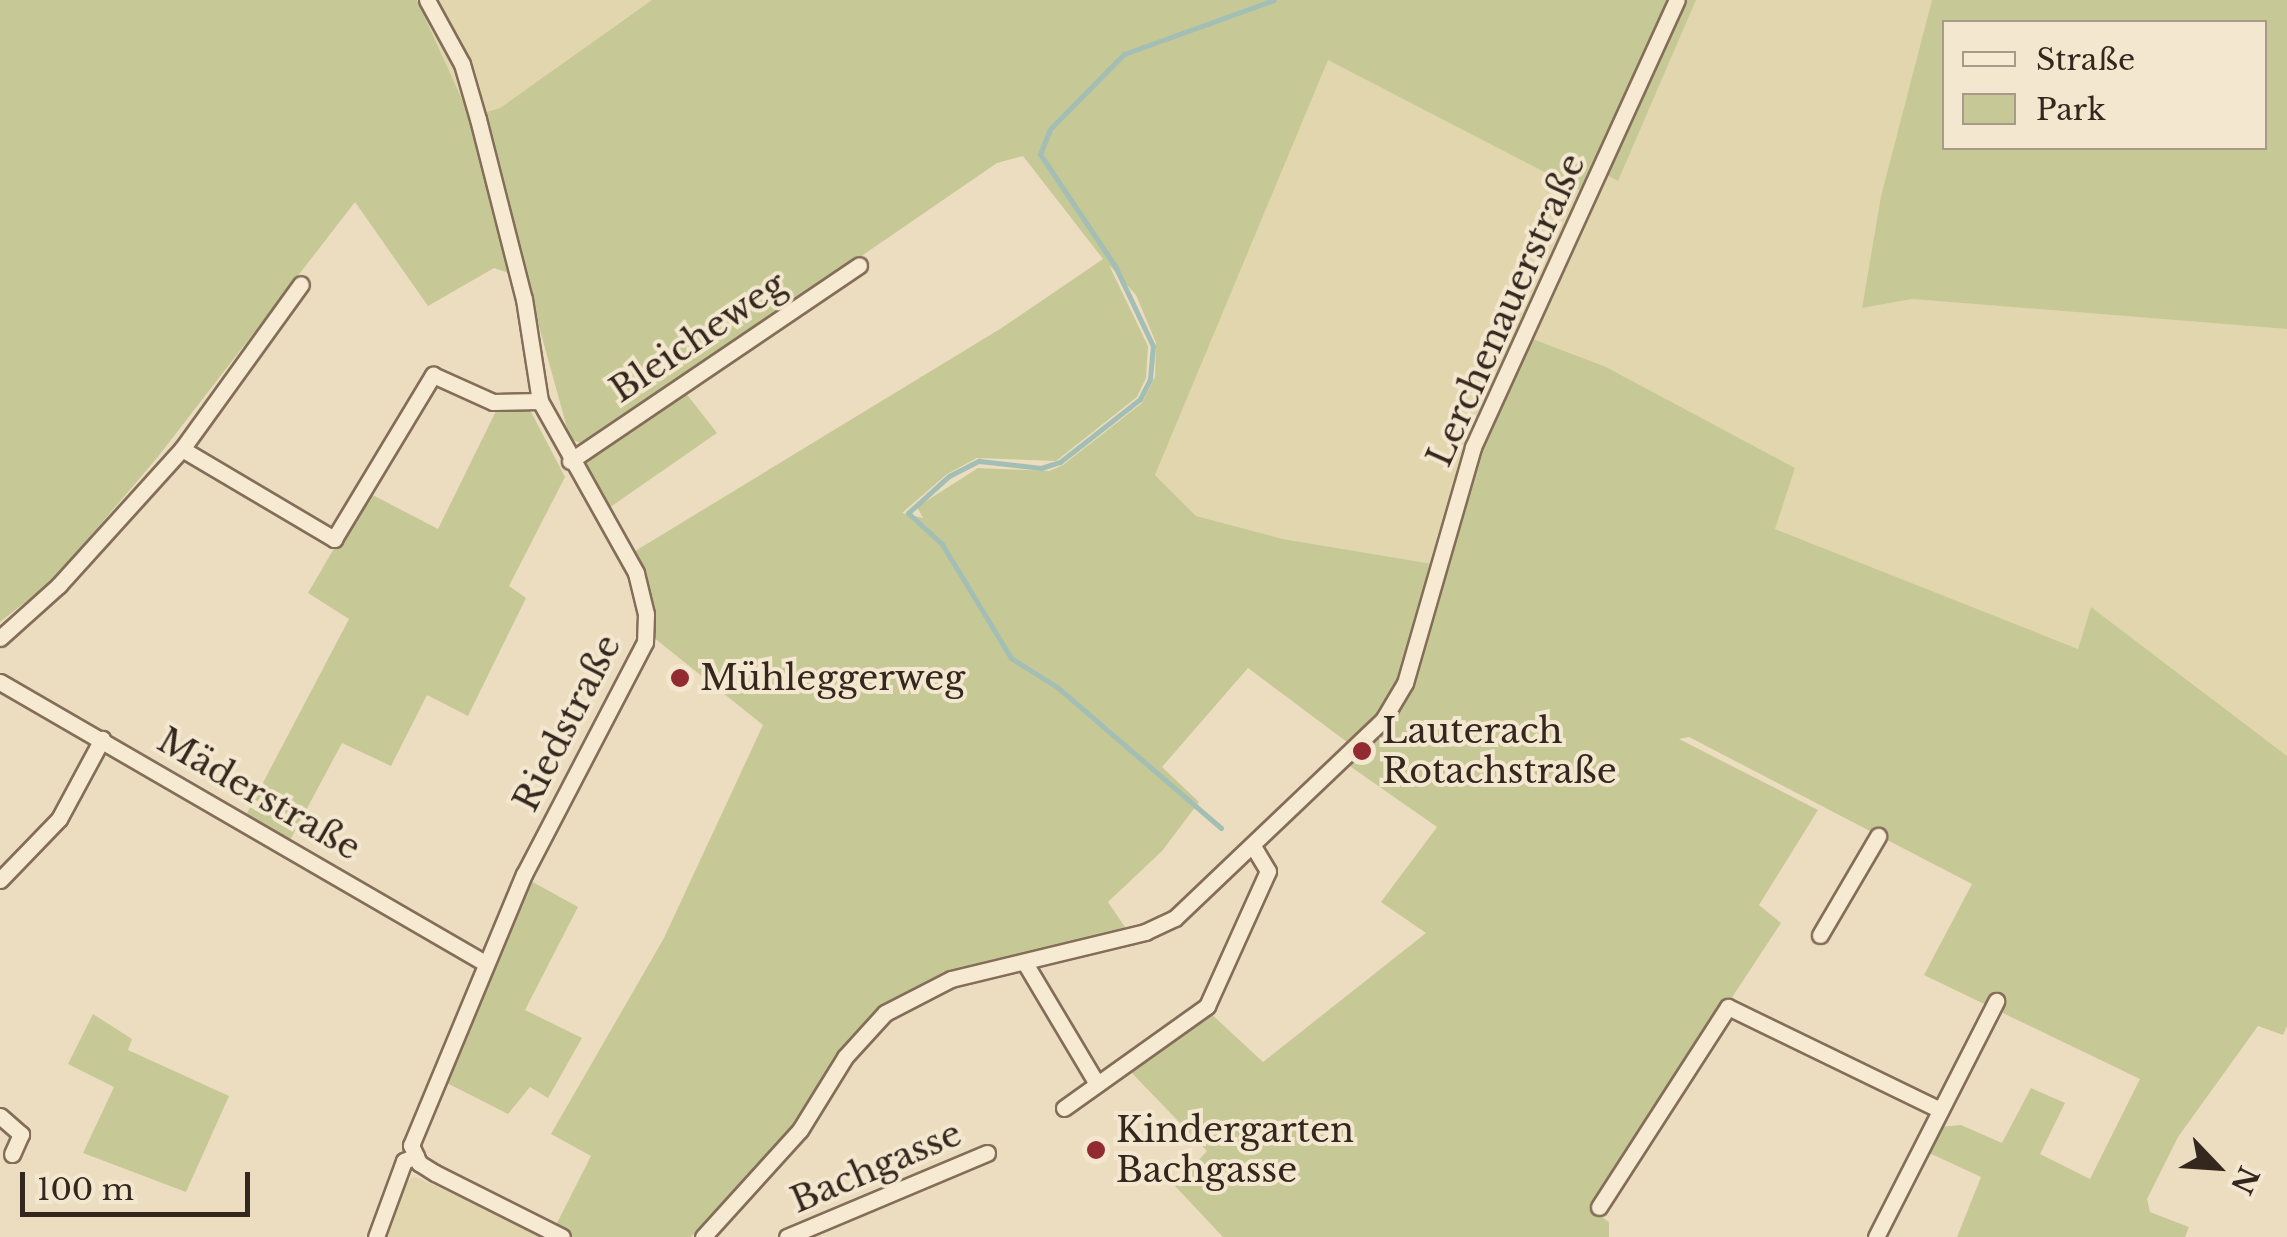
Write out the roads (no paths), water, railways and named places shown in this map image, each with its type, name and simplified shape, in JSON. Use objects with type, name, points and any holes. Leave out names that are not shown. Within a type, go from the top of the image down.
[{"type":"street","name":"Riedstraße","points":[[376,1237],[404,1161],[416,1156],[415,1124],[485,963],[644,642],[646,614],[636,573],[540,401],[524,298],[478,119],[462,64],[428,0]]},
{"type":"street","name":"Lerchenauerstraße","points":[[702,1237],[800,1130],[845,1057],[884,1013],[920,990],[1175,918],[1254,848],[1382,720],[1404,683],[1474,447],[1677,0]]},
{"type":"street","name":"Bleicheweg","points":[[570,460],[860,265]]},
{"type":"street","points":[[0,638],[59,585],[182,449],[300,284]]},
{"type":"street","points":[[182,449],[334,539],[434,375],[492,402],[540,401]]},
{"type":"street","name":"Mäderstraße","points":[[0,682],[485,963]]},
{"type":"street","points":[[0,880],[59,818],[102,739]]},
{"type":"street","points":[[1820,935],[1878,836]]},
{"type":"street","points":[[1064,1108],[1208,1006],[1268,871],[1254,848]]},
{"type":"street","points":[[1024,963],[1097,1084]]},
{"type":"street","points":[[1876,1237],[1996,1001]]},
{"type":"street","points":[[1600,1207],[1728,1007],[1940,1110]]},
{"type":"street","points":[[0,1116],[21,1134],[12,1154]]},
{"type":"street","name":"Bachgasse","points":[[787,1237],[987,1153]]},
{"type":"street","points":[[416,1156],[435,1173],[562,1237]]},
{"type":"waterway","points":[[1221,828],[1057,687],[1011,658],[942,544],[908,513],[949,476],[979,461],[1041,468],[1060,462],[1140,399],[1150,379],[1153,346],[1115,266],[1040,154],[1050,129],[1124,54],[1274,0]]},
{"type":"place","name":"Mühleggerweg","points":[[680,678]]},
{"type":"place","name":"Lauterach Rotachstraße","points":[[1362,751]]},
{"type":"place","name":"Kindergarten Bachgasse","points":[[1096,1150]]}]
